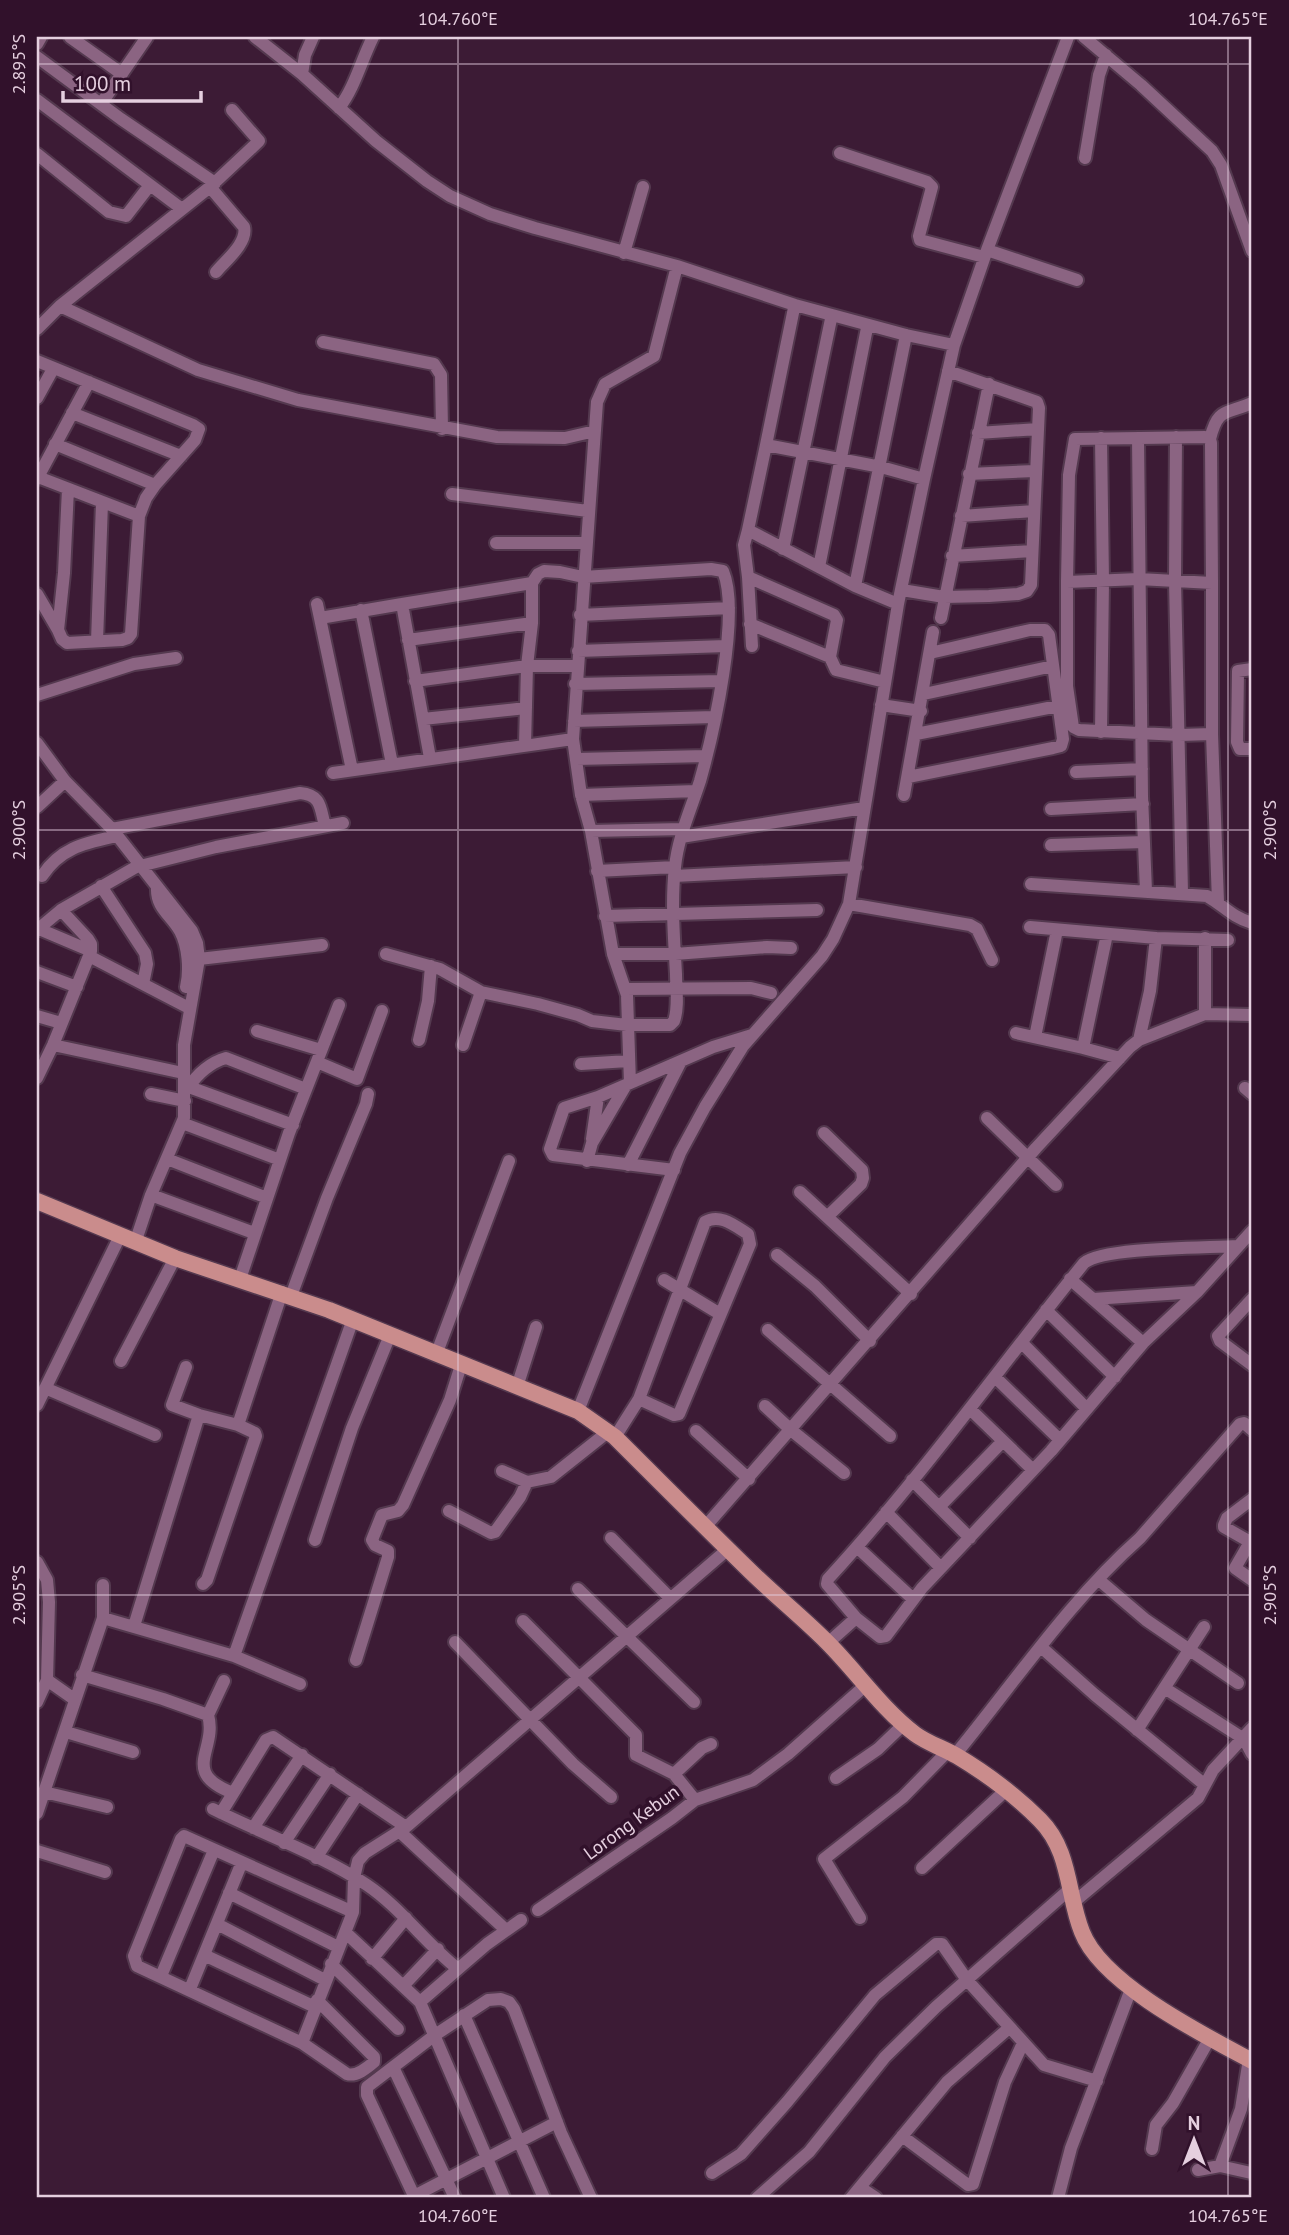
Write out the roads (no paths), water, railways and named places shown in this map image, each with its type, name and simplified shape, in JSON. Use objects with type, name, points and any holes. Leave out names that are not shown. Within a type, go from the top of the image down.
[{"type":"main road","points":[[38,1204],[175,1258],[287,1294],[353,1320],[578,1411],[612,1434],[705,1527],[828,1643],[883,1704],[916,1735],[952,1753],[1006,1790],[1043,1823],[1060,1850],[1083,1936],[1097,1956],[1131,1989],[1251,2060]]},
{"type":"street","points":[[37,44],[41,37]]},
{"type":"street","points":[[70,37],[122,74]]},
{"type":"street","points":[[255,37],[302,74],[376,141],[450,196],[490,214],[677,266],[795,305],[954,345]]},
{"type":"street","points":[[302,74],[302,65],[313,37]]},
{"type":"street","points":[[339,108],[352,88],[358,67],[373,37]]},
{"type":"street","points":[[578,1411],[674,1170],[705,1107],[743,1046],[822,956],[849,904],[898,604],[954,345],[1068,37]]},
{"type":"street","points":[[1084,37],[1212,151],[1221,165],[1252,251]]},
{"type":"street","points":[[101,104],[122,74],[140,39]]},
{"type":"street","points":[[1085,158],[1099,75],[1106,55]]},
{"type":"street","points":[[37,57],[213,185],[244,227],[245,233],[242,241],[216,272]]},
{"type":"street","points":[[37,100],[182,209]]},
{"type":"street","points":[[37,329],[60,306],[213,185],[259,141],[232,110]]},
{"type":"street","points":[[840,153],[927,182],[932,187],[920,240],[986,253],[1077,280]]},
{"type":"street","points":[[37,154],[109,212],[121,216],[130,214],[150,185]]},
{"type":"street","points":[[624,253],[643,187]]},
{"type":"street","points":[[592,1143],[628,1084],[625,989],[613,954],[605,916],[591,831],[580,795],[573,739],[597,402],[606,384],[654,356],[677,266]]},
{"type":"street","points":[[60,306],[198,370],[298,400],[442,429],[497,437],[565,438],[595,431]]},
{"type":"street","points":[[752,646],[744,545],[794,309]]},
{"type":"street","points":[[783,549],[831,319]]},
{"type":"street","points":[[820,567],[867,328]]},
{"type":"street","points":[[855,586],[906,335]]},
{"type":"street","points":[[323,342],[434,364],[441,375],[442,429]]},
{"type":"street","points":[[37,361],[199,429],[199,436],[146,498],[139,516],[131,634],[128,638],[68,643],[62,639],[37,594]]},
{"type":"street","points":[[37,398],[53,369]]},
{"type":"street","points":[[902,590],[944,597],[1018,594],[1027,591],[1031,585],[1039,408],[1037,402],[948,371]]},
{"type":"street","points":[[89,382],[37,478],[139,516]]},
{"type":"street","points":[[941,618],[989,384]]},
{"type":"street","points":[[1218,902],[1212,734],[1210,439],[1215,420],[1221,414],[1252,403]]},
{"type":"street","points":[[72,413],[181,456]]},
{"type":"street","points":[[978,433],[1038,429]]},
{"type":"street","points":[[1176,437],[1175,581],[1182,893]]},
{"type":"street","points":[[1101,438],[1101,732]]},
{"type":"street","points":[[1138,438],[1141,734],[1146,891]]},
{"type":"street","points":[[1210,439],[1075,439],[1069,475],[1067,686],[1071,721],[1073,727],[1079,730],[1141,734],[1212,734]]},
{"type":"street","points":[[55,444],[155,485]]},
{"type":"street","points":[[766,445],[881,467],[924,479]]},
{"type":"street","points":[[969,474],[1035,471]]},
{"type":"street","points":[[58,630],[68,489]]},
{"type":"street","points":[[452,494],[588,511]]},
{"type":"street","points":[[97,640],[102,503]]},
{"type":"street","points":[[961,516],[1034,511]]},
{"type":"street","points":[[748,530],[855,586],[898,604]]},
{"type":"street","points":[[496,543],[586,544]]},
{"type":"street","points":[[952,556],[1032,551]]},
{"type":"street","points":[[386,954],[440,968],[481,992],[538,1004],[599,1023],[670,1025],[676,1016],[673,914],[675,871],[682,833],[706,756],[721,681],[729,608],[726,578],[719,569],[583,577],[544,571],[538,574],[532,583],[525,745]]},
{"type":"street","points":[[748,577],[834,615],[837,620],[830,657],[836,670],[885,682]]},
{"type":"street","points":[[1068,582],[1139,579],[1212,583]]},
{"type":"street","points":[[320,618],[532,583]]},
{"type":"street","points":[[317,604],[352,770]]},
{"type":"street","points":[[402,604],[430,758]]},
{"type":"street","points":[[580,615],[729,608]]},
{"type":"street","points":[[361,610],[392,764]]},
{"type":"street","points":[[408,640],[532,623]]},
{"type":"street","points":[[750,624],[830,657]]},
{"type":"street","points":[[908,777],[1060,746],[1063,739],[1049,635],[1045,630],[930,653]]},
{"type":"street","points":[[904,795],[933,632]]},
{"type":"street","points":[[578,650],[726,646]]},
{"type":"street","points":[[37,695],[134,664],[176,658]]},
{"type":"street","points":[[415,681],[527,666],[577,666]]},
{"type":"street","points":[[923,694],[1053,666]]},
{"type":"street","points":[[1252,669],[1238,671],[1237,742],[1240,749],[1252,749]]},
{"type":"street","points":[[575,684],[721,681]]},
{"type":"street","points":[[881,705],[921,711]]},
{"type":"street","points":[[916,734],[1058,706]]},
{"type":"street","points":[[423,719],[526,708]]},
{"type":"street","points":[[574,721],[714,717]]},
{"type":"street","points":[[333,774],[573,739]]},
{"type":"street","points":[[37,743],[42,757],[115,833],[192,931],[199,959],[186,1006]]},
{"type":"street","points":[[576,759],[706,756]]},
{"type":"street","points":[[1076,772],[1142,769]]},
{"type":"street","points":[[37,807],[65,781]]},
{"type":"street","points":[[580,795],[696,791]]},
{"type":"street","points":[[42,876],[51,862],[69,849],[115,833],[300,793],[313,795],[317,799],[325,826]]},
{"type":"street","points":[[1051,809],[1143,804]]},
{"type":"street","points":[[591,831],[682,833],[864,808]]},
{"type":"street","points":[[186,1006],[38,929],[61,910],[141,865],[216,847],[343,823]]},
{"type":"street","points":[[1051,845],[1144,842]]},
{"type":"street","points":[[597,871],[856,867]]},
{"type":"street","points":[[1031,884],[1207,896],[1218,902],[1226,912],[1252,923]]},
{"type":"street","points":[[101,886],[145,953],[147,964],[143,984]]},
{"type":"street","points":[[37,1405],[43,1383],[151,1195],[184,1118],[187,1087],[183,1073],[188,981],[185,944],[180,931],[157,898],[157,887]]},
{"type":"street","points":[[849,904],[970,925],[977,929],[992,960]]},
{"type":"street","points":[[37,1078],[53,1045],[92,944],[61,910]]},
{"type":"street","points":[[605,916],[817,910]]},
{"type":"street","points":[[1030,927],[1156,938],[1228,940]]},
{"type":"street","points":[[1035,1037],[1057,930]]},
{"type":"street","points":[[1083,1048],[1107,934]]},
{"type":"street","points":[[1139,1040],[1150,991],[1156,938]]},
{"type":"street","points":[[1205,938],[1205,1014]]},
{"type":"street","points":[[199,959],[322,945]]},
{"type":"street","points":[[613,954],[791,948]]},
{"type":"street","points":[[419,1041],[428,1001],[431,966]]},
{"type":"street","points":[[37,972],[76,987]]},
{"type":"street","points":[[625,989],[751,988],[771,993]]},
{"type":"street","points":[[1150,991],[1153,1034]]},
{"type":"street","points":[[463,1045],[481,992]]},
{"type":"street","points":[[240,1279],[280,1160],[339,1005]]},
{"type":"street","points":[[257,1031],[319,1056],[357,1079],[382,1011]]},
{"type":"street","points":[[705,1527],[1032,1153],[1139,1040],[1205,1014],[1252,1015]]},
{"type":"street","points":[[37,1016],[61,1023]]},
{"type":"street","points":[[1016,1033],[1120,1058]]},
{"type":"street","points":[[674,1170],[554,1155],[550,1149],[564,1108],[598,1097],[713,1047],[755,1034]]},
{"type":"street","points":[[53,1045],[183,1073]]},
{"type":"street","points":[[187,1087],[217,1060],[226,1058],[306,1089]]},
{"type":"street","points":[[581,1064],[628,1061]]},
{"type":"street","points":[[628,1165],[681,1061]]},
{"type":"street","points":[[187,1087],[293,1125]]},
{"type":"street","points":[[151,1094],[185,1101]]},
{"type":"street","points":[[238,1425],[287,1294],[368,1094]]},
{"type":"street","points":[[587,1161],[598,1097]]},
{"type":"street","points":[[987,1118],[1032,1153],[1056,1185]]},
{"type":"street","points":[[182,1123],[280,1160]]},
{"type":"street","points":[[824,1133],[862,1170],[863,1178],[861,1184],[828,1216]]},
{"type":"street","points":[[167,1158],[267,1198]]},
{"type":"street","points":[[436,1355],[509,1161]]},
{"type":"street","points":[[800,1192],[911,1294]]},
{"type":"street","points":[[151,1195],[254,1233]]},
{"type":"street","points":[[502,1471],[527,1482],[551,1476],[612,1434],[639,1399],[679,1288],[708,1220],[719,1218],[748,1234],[750,1244],[678,1415],[639,1399]]},
{"type":"street","points":[[1237,1246],[1116,1253],[1097,1256],[1084,1263],[970,1409],[827,1582],[856,1618],[883,1638],[941,1568],[1060,1440],[1143,1343],[1197,1292],[1252,1231]]},
{"type":"street","points":[[777,1255],[815,1286],[870,1340]]},
{"type":"street","points":[[121,1361],[175,1258]]},
{"type":"street","points":[[1070,1279],[1143,1343]]},
{"type":"street","points":[[664,1280],[720,1314]]},
{"type":"street","points":[[1093,1299],[1197,1292]]},
{"type":"street","points":[[1250,1304],[1219,1338],[1252,1365]]},
{"type":"street","points":[[1046,1310],[1115,1377]]},
{"type":"street","points":[[234,1656],[353,1320]]},
{"type":"street","points":[[517,1387],[536,1327]]},
{"type":"street","points":[[768,1330],[890,1436]]},
{"type":"street","points":[[315,1540],[352,1429],[390,1335]]},
{"type":"street","points":[[1022,1343],[1087,1409]]},
{"type":"street","points":[[356,1660],[388,1557],[387,1550],[375,1545],[373,1538],[382,1515],[398,1511],[403,1505],[450,1400],[461,1365]]},
{"type":"street","points":[[186,1367],[172,1405],[238,1425],[256,1436],[207,1580],[203,1584]]},
{"type":"street","points":[[995,1377],[1060,1440]]},
{"type":"street","points":[[43,1383],[155,1435]]},
{"type":"street","points":[[765,1406],[844,1473]]},
{"type":"street","points":[[970,1409],[1033,1470]]},
{"type":"street","points":[[134,1626],[199,1415]]},
{"type":"street","points":[[860,1918],[824,1859],[903,1797],[952,1753],[1099,1580],[1240,1424],[1244,1423],[1252,1430]]},
{"type":"street","points":[[696,1431],[749,1479]]},
{"type":"street","points":[[939,1507],[1003,1441]]},
{"type":"street","points":[[912,1480],[970,1538]]},
{"type":"street","points":[[449,1511],[491,1533],[495,1532],[520,1497],[527,1482]]},
{"type":"street","points":[[1251,1502],[1227,1518],[1224,1527],[1251,1542],[1235,1568],[1252,1580]]},
{"type":"street","points":[[886,1512],[941,1568]]},
{"type":"street","points":[[611,1538],[670,1598]]},
{"type":"street","points":[[858,1547],[913,1600]]},
{"type":"street","points":[[302,2043],[353,1912],[354,1878],[358,1861],[365,1853],[403,1829],[728,1549]]},
{"type":"street","points":[[37,1562],[47,1580],[49,1602],[47,1680],[37,1702]]},
{"type":"street","points":[[1099,1580],[1146,1620],[1238,1683]]},
{"type":"street","points":[[37,1814],[103,1618],[103,1585]]},
{"type":"street","points":[[578,1589],[694,1702]]},
{"type":"street","points":[[103,1618],[234,1656],[300,1684]]},
{"type":"street","points":[[828,1643],[856,1618]]},
{"type":"street","points":[[523,1621],[635,1735],[635,1755],[674,1774],[695,1800]]},
{"type":"street","points":[[1137,1730],[1204,1627]]},
{"type":"street","points":[[455,1642],[573,1764],[611,1797]]},
{"type":"street","points":[[1041,1647],[1205,1785]]},
{"type":"street","points":[[82,1675],[208,1715]]},
{"type":"street","points":[[47,1680],[74,1699]]},
{"type":"street","points":[[224,1681],[208,1715],[209,1734],[204,1758],[206,1776],[233,1793]]},
{"type":"street","name":"Lorong Kebun","points":[[538,1910],[695,1800],[752,1780],[788,1754],[867,1684]]},
{"type":"street","points":[[1166,1689],[1244,1739],[1252,1754]]},
{"type":"street","points":[[836,1778],[878,1749],[904,1724]]},
{"type":"street","points":[[757,2198],[809,2152],[885,2057],[967,1980],[1176,1818],[1198,1798],[1213,1770],[1252,1728]]},
{"type":"street","points":[[66,1732],[133,1752]]},
{"type":"street","points":[[458,1969],[369,1887],[316,1858],[217,1811],[233,1793],[269,1738],[275,1737],[330,1774],[403,1829],[506,1930]]},
{"type":"street","points":[[674,1774],[702,1748],[711,1744]]},
{"type":"street","points":[[253,1828],[302,1755]]},
{"type":"street","points":[[284,1843],[330,1774]]},
{"type":"street","points":[[922,1868],[1006,1790]]},
{"type":"street","points":[[44,1792],[107,1807]]},
{"type":"street","points":[[316,1858],[358,1794]]},
{"type":"street","points":[[204,1955],[316,2004],[373,2057],[373,2062],[351,2075],[302,2043],[137,1966],[134,1956],[184,1836],[353,1912]]},
{"type":"street","points":[[161,1976],[214,1850]]},
{"type":"street","points":[[37,1851],[105,1872]]},
{"type":"street","points":[[190,1989],[242,1862]]},
{"type":"street","points":[[229,1893],[338,1947]]},
{"type":"street","points":[[372,1959],[405,1918]]},
{"type":"street","points":[[420,2001],[521,1920]]},
{"type":"street","points":[[217,1924],[325,1980]]},
{"type":"street","points":[[345,1932],[420,2001],[505,2198]]},
{"type":"street","points":[[712,2173],[741,2154],[788,2102],[870,2001],[936,1944],[942,1944],[967,1980],[1044,2065],[1097,2081]]},
{"type":"street","points":[[404,1985],[438,1949]]},
{"type":"street","points":[[331,1964],[398,2029]]},
{"type":"street","points":[[1058,2198],[1071,2148],[1131,1989]]},
{"type":"street","points":[[557,2122],[415,2197],[367,2091],[368,2087],[393,2067],[464,2015],[488,2000],[501,1999],[509,2002],[591,2198]]},
{"type":"street","points":[[464,2015],[544,2198]]},
{"type":"street","points":[[851,2198],[947,2082],[1009,2028]]},
{"type":"street","points":[[1152,2149],[1156,2125],[1173,2103],[1210,2038]]},
{"type":"street","points":[[902,2136],[968,2185],[973,2184],[1005,2082],[1023,2043]]},
{"type":"street","points":[[1220,2166],[1241,2109],[1251,2060]]},
{"type":"street","points":[[393,2067],[455,2198]]},
{"type":"street","points":[[1198,2170],[1220,2166],[1251,2173]]},
{"type":"street","points":[[861,2188],[876,2198]]}]
